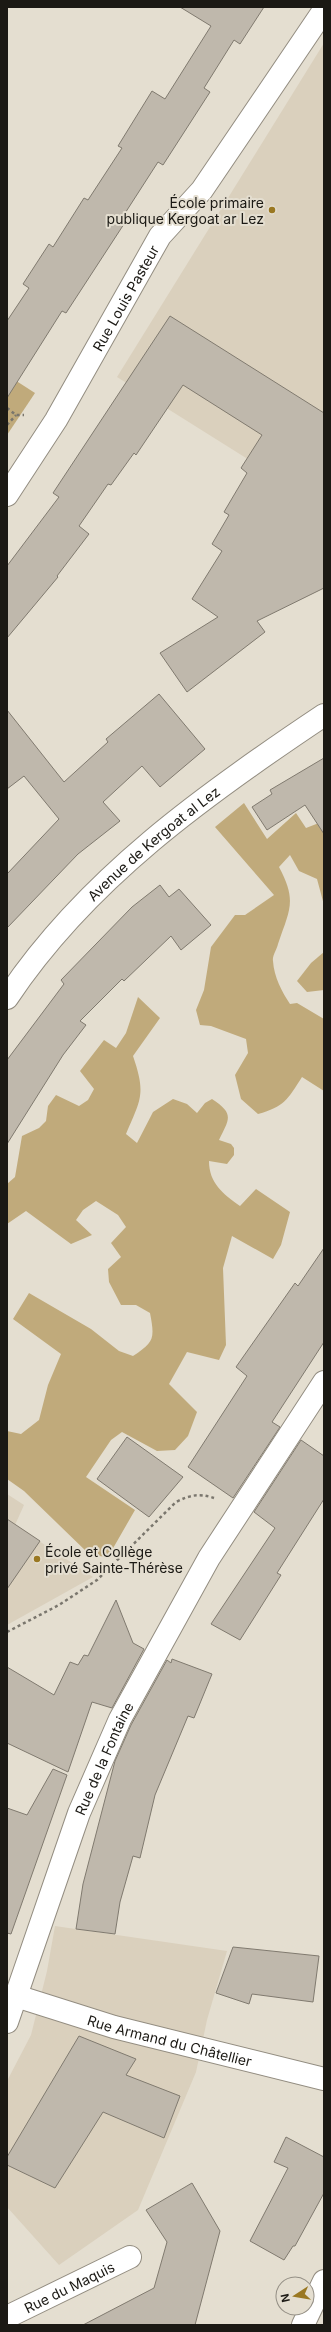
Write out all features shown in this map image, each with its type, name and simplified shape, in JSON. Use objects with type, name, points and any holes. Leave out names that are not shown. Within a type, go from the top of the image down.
[{"type":"street","name":"Rue Louis Pasteur","points":[[7,495],[63,407],[160,236],[202,190],[324,10]]},
{"type":"street","name":"Avenue de Kergoat al Lez","points":[[7,998],[31,965],[63,926],[125,864],[242,770],[324,715]]},
{"type":"street","name":"Rue de la Fontaine","points":[[7,2022],[79,1812],[120,1719],[209,1558],[324,1382]]},
{"type":"street","name":"Rue Armand du Châtellier","points":[[16,1996],[76,2016],[324,2079]]},
{"type":"street","name":"Rue du Maquis","points":[[7,2317],[130,2257]]},
{"type":"street","points":[[311,2321],[324,2281]]},
{"type":"path","points":[[7,425],[16,415]]},
{"type":"path","points":[[7,1632],[59,1605],[98,1580],[164,1512],[186,1497],[202,1494],[215,1498],[238,1512]]},
{"type":"shaded area","name":"École primaire publique Kergoat ar Lez","points":[[324,43],[324,507],[117,377]]},
{"type":"shaded area","points":[[7,375],[35,393],[7,435]]},
{"type":"shaded area","points":[[244,803],[267,839],[296,813],[306,828],[324,821],[324,905],[317,879],[299,871],[290,855],[279,867],[288,888],[290,905],[286,922],[273,959],[281,989],[290,1004],[297,1003],[324,1019],[324,1091],[302,1077],[289,1097],[280,1105],[258,1114],[241,1099],[235,1075],[248,1053],[246,1039],[211,1026],[200,1025],[196,1010],[204,990],[211,947],[235,915],[245,915],[274,895],[215,827]]},
{"type":"shaded area","points":[[324,952],[324,990],[307,992],[297,981],[311,963]]},
{"type":"shaded area","points":[[138,997],[160,1018],[133,1056],[140,1079],[140,1096],[126,1134],[137,1143],[153,1112],[173,1099],[187,1104],[197,1113],[205,1103],[212,1099],[224,1109],[228,1117],[219,1140],[231,1144],[234,1148],[234,1155],[227,1164],[209,1161],[211,1176],[214,1182],[228,1197],[240,1206],[256,1189],[290,1212],[281,1245],[273,1259],[232,1236],[223,1268],[226,1345],[219,1360],[187,1352],[169,1384],[197,1412],[188,1436],[175,1450],[157,1451],[122,1432],[111,1440],[86,1477],[135,1510],[108,1557],[90,1555],[24,1491],[7,1479],[7,1431],[21,1434],[39,1420],[48,1385],[61,1354],[13,1319],[29,1293],[91,1329],[119,1351],[133,1356],[145,1347],[151,1339],[152,1329],[150,1313],[136,1305],[121,1305],[109,1282],[108,1269],[121,1257],[111,1243],[126,1227],[118,1215],[96,1201],[83,1210],[76,1220],[92,1235],[71,1244],[26,1211],[7,1224],[7,1184],[15,1177],[22,1136],[39,1128],[46,1121],[48,1106],[56,1095],[79,1106],[88,1100],[94,1089],[80,1071],[104,1040],[116,1048],[126,1033]]},
{"type":"shaded area","name":"École et Collège privé Sainte-Thérèse","points":[[7,1494],[24,1505],[15,1525],[93,1577],[7,1625]]},
{"type":"shaded area","points":[[55,1926],[227,1951],[207,2020],[196,2072],[138,2210],[59,2265],[7,2207],[7,2081],[31,2035],[47,1971]]},
{"type":"building","points":[[180,7],[264,7],[240,44],[234,40],[204,88],[210,92],[163,165],[158,162],[120,221],[124,224],[66,313],[62,311],[7,398],[7,321],[29,288],[23,284],[49,244],[53,247],[84,198],[88,200],[122,148],[118,146],[152,91],[165,99],[211,26]]},
{"type":"building","points":[[170,316],[324,413],[324,588],[257,621],[265,632],[187,692],[160,653],[218,617],[192,599],[222,551],[212,544],[229,515],[224,512],[247,473],[241,468],[262,435],[183,385],[136,455],[134,453],[111,485],[108,484],[79,526],[89,534],[57,576],[58,577],[7,638],[7,566],[59,497],[53,493]]},
{"type":"building","points":[[159,694],[205,749],[160,787],[142,766],[103,802],[120,821],[78,854],[7,928],[7,874],[59,819],[24,776],[7,789],[7,710],[64,782],[108,742],[106,739]]},
{"type":"building","points":[[324,758],[324,834],[305,805],[267,830],[252,807],[272,794],[270,790]]},
{"type":"building","points":[[160,885],[169,897],[179,889],[211,925],[181,950],[171,936],[124,981],[122,979],[80,1021],[86,1025],[63,1055],[7,1144],[7,1060],[64,984],[61,980],[132,907]]},
{"type":"building","points":[[324,1248],[324,1342],[272,1422],[280,1427],[233,1498],[188,1467],[247,1376],[236,1367],[295,1283],[298,1286]]},
{"type":"building","points":[[127,1437],[183,1477],[149,1517],[97,1479]]},
{"type":"building","points":[[301,1440],[324,1456],[324,1499],[277,1573],[281,1575],[240,1640],[211,1624],[275,1528],[254,1512]]},
{"type":"building","points":[[7,1519],[40,1541],[7,1589]]},
{"type":"building","points":[[116,1600],[133,1643],[144,1649],[112,1708],[92,1702],[68,1772],[7,1743],[7,1667],[54,1695],[70,1662],[78,1665],[84,1655],[88,1656]]},
{"type":"building","points":[[172,1659],[212,1674],[194,1718],[188,1716],[155,1795],[140,1858],[133,1856],[120,1902],[115,1934],[76,1929],[83,1884],[115,1761],[131,1725],[167,1660],[171,1663]]},
{"type":"building","points":[[53,1769],[67,1775],[11,1934],[7,1933],[7,1808],[27,1815]]},
{"type":"building","points":[[233,1947],[319,1956],[313,2002],[252,1994],[249,2004],[216,1993]]},
{"type":"building","points":[[79,2036],[136,2059],[126,2075],[180,2096],[164,2138],[103,2112],[55,2188],[7,2165],[7,2157]]},
{"type":"building","points":[[286,2137],[324,2157],[324,2193],[295,2246],[293,2246],[284,2260],[250,2241],[288,2168],[274,2162]]},
{"type":"building","points":[[192,2183],[220,2231],[195,2325],[83,2325],[154,2288],[167,2242],[146,2210]]},
{"type":"place","name":"École primaire publique Kergoat ar Lez","points":[[272,210]]},
{"type":"place","name":"École et Collège privé Sainte-Thérèse","points":[[37,1559]]}]
